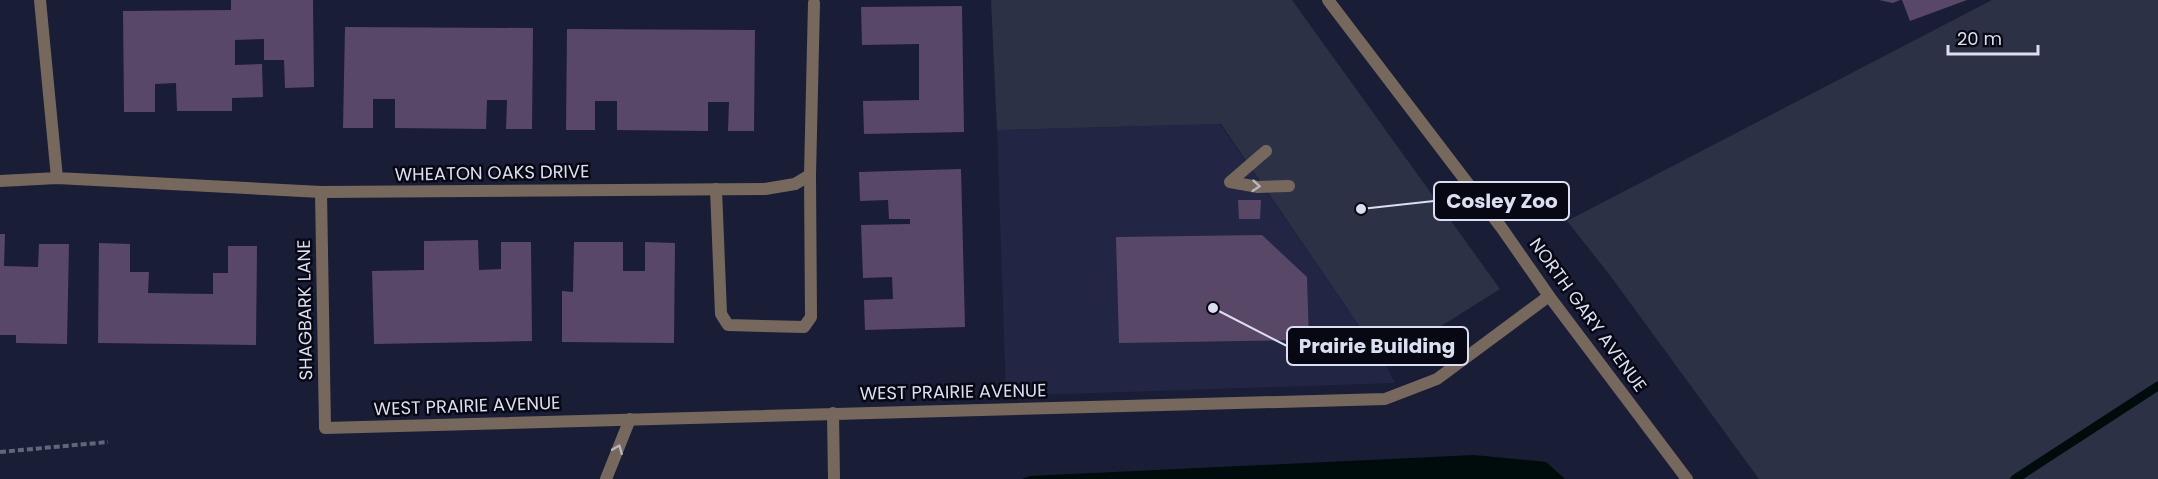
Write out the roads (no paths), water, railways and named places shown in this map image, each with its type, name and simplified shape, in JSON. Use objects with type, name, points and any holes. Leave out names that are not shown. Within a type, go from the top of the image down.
[{"type":"street","points":[[40,0],[57,178]]},
{"type":"street","name":"NORTH GARY AVENUE","points":[[1328,0],[1501,226],[1549,296],[1687,479]]},
{"type":"street","points":[[716,189],[721,314],[728,325],[804,327],[811,317],[810,175],[814,3]]},
{"type":"street","points":[[1266,151],[1230,183],[1258,187],[1289,186]]},
{"type":"street","name":"WHEATON OAKS DRIVE","points":[[0,181],[57,178],[321,192],[765,189],[795,184],[810,175]]},
{"type":"street","name":"SHAGBARK LANE","points":[[321,192],[326,428]]},
{"type":"street","name":"WEST PRAIRIE AVENUE","points":[[326,428],[1385,399],[1437,379],[1549,296]]},
{"type":"street","points":[[833,413],[834,479]]},
{"type":"street","points":[[606,479],[630,420]]},
{"type":"waterway","points":[[2015,479],[2158,386]]},
{"type":"place","name":"Cosley Zoo","points":[[1361,209]]},
{"type":"place","name":"Prairie Building","points":[[1213,308]]}]
